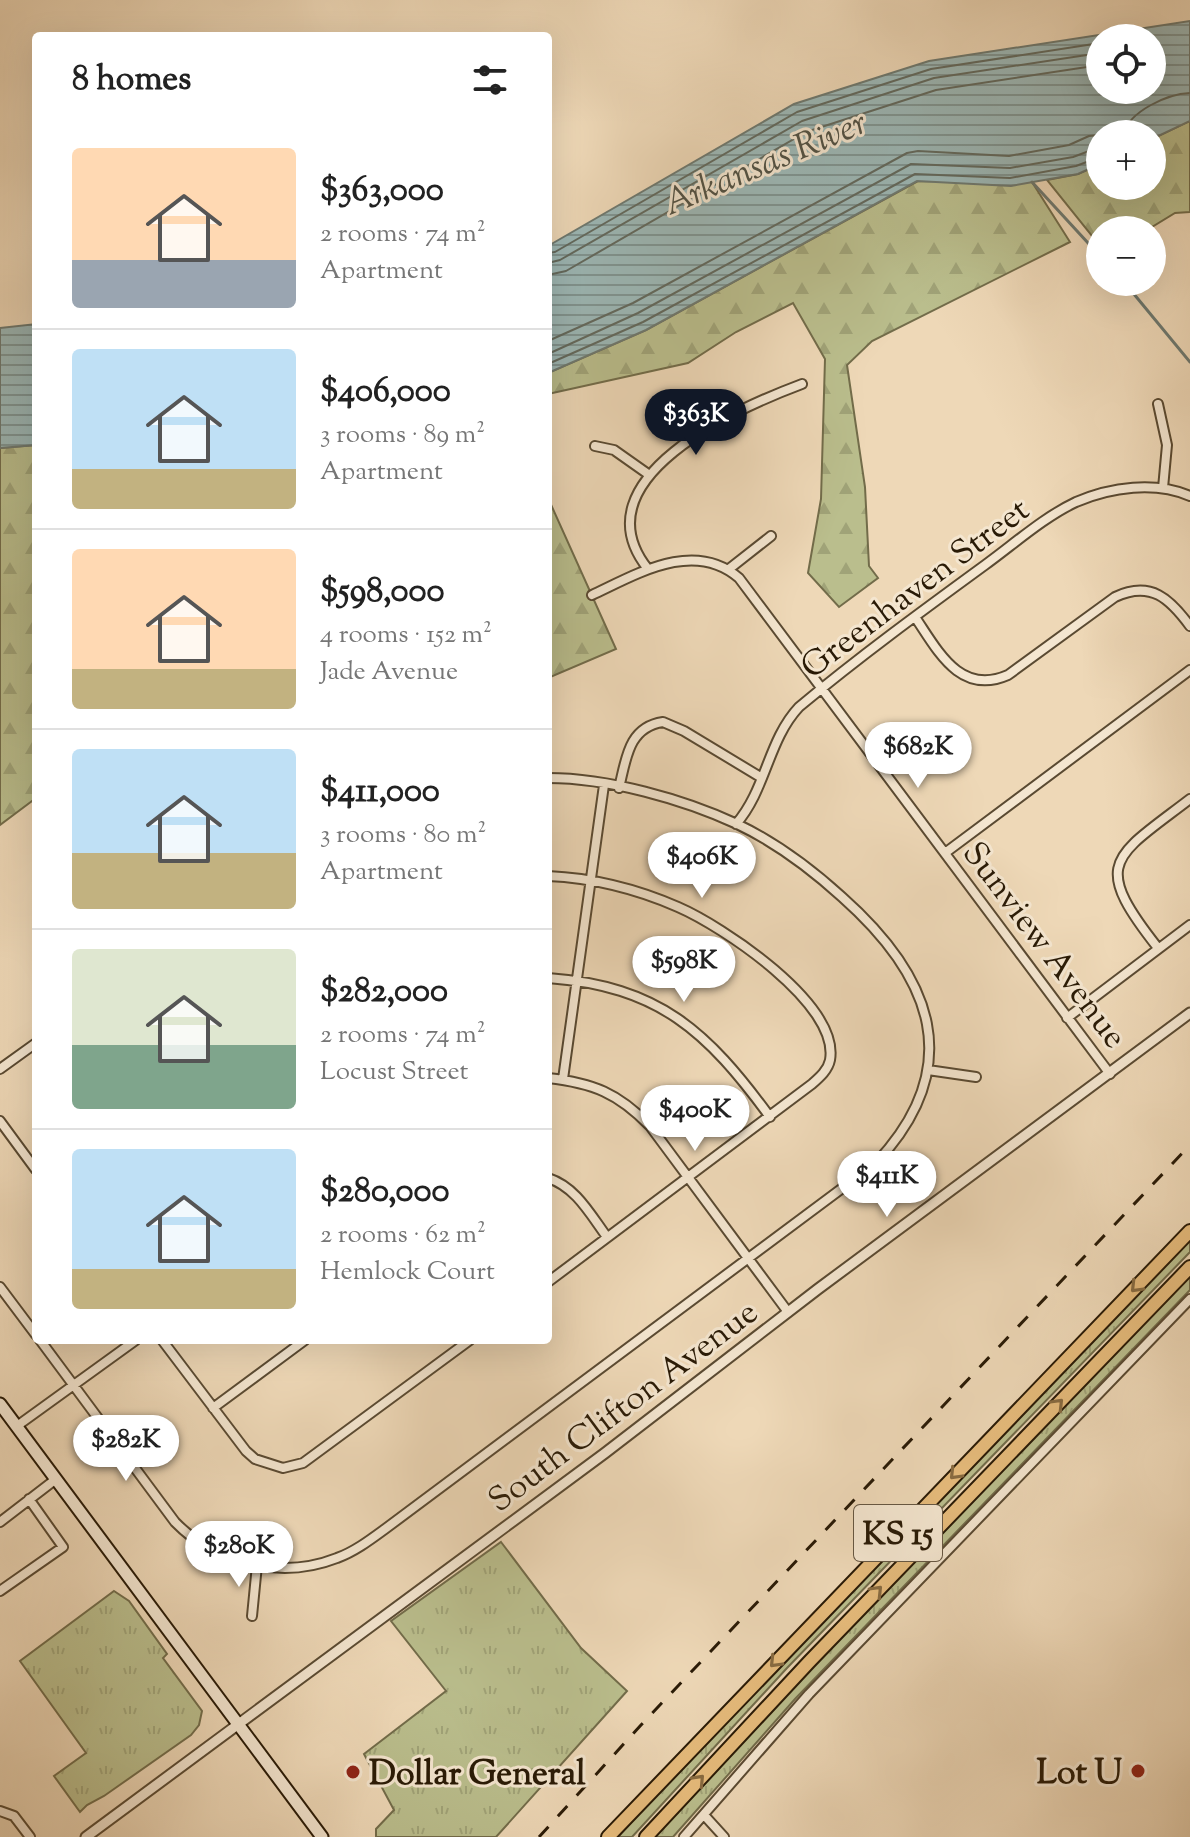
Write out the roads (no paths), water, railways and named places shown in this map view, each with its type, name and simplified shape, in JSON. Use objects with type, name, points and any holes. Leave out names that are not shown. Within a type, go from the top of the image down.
[{"type":"main road","name":"KS 15","points":[[608,1837],[1190,1231]]},
{"type":"main road","name":"KS 15","points":[[646,1837],[809,1662],[1190,1267]]},
{"type":"main road","points":[[0,1404],[322,1837]]},
{"type":"street","points":[[648,569],[635,544],[631,520],[636,495],[648,474],[671,453],[739,411],[802,384]]},
{"type":"street","points":[[1158,404],[1167,445],[1163,488]]},
{"type":"street","points":[[595,446],[614,450],[648,474]]},
{"type":"street","name":"Greenhaven Street","points":[[736,824],[762,778],[786,723],[799,707],[1051,517],[1076,502],[1122,489],[1163,488],[1190,496]]},
{"type":"street","points":[[592,595],[648,569],[695,560],[710,561],[729,569],[771,536]]},
{"type":"street","name":"Sunview Avenue","points":[[729,569],[822,688],[1110,1074]]},
{"type":"street","points":[[915,617],[951,666],[970,679],[980,681],[1008,675],[1115,597],[1126,593],[1151,593],[1166,598],[1190,626]]},
{"type":"street","points":[[945,853],[1190,670]]},
{"type":"street","points":[[619,788],[630,742],[649,727],[663,722],[684,731],[762,778]]},
{"type":"street","points":[[42,1344],[181,1528],[215,1552],[257,1565],[291,1568],[314,1565],[336,1559],[364,1544],[876,1163],[890,1149],[914,1115],[928,1070],[929,1039],[916,991],[894,952],[865,918],[820,878],[779,848],[736,824],[698,809],[619,788],[552,778]]},
{"type":"street","points":[[563,1079],[604,785]]},
{"type":"street","points":[[1158,948],[1119,890],[1119,866],[1131,844],[1190,799]]},
{"type":"street","points":[[552,876],[591,880],[658,899],[725,932],[768,964],[813,1010],[827,1033],[830,1047],[829,1063],[817,1079],[552,1279]]},
{"type":"street","points":[[1067,1018],[1190,925]]},
{"type":"street","points":[[552,978],[627,993],[684,1022],[727,1060],[770,1117]]},
{"type":"street","name":"South Clifton Avenue","points":[[86,1837],[605,1453],[788,1312],[1190,1013]]},
{"type":"street","points":[[0,1069],[32,1046]]},
{"type":"street","points":[[928,1070],[976,1077]]},
{"type":"street","points":[[552,1078],[583,1083],[619,1098],[650,1126],[788,1312]]},
{"type":"street","points":[[0,1121],[32,1163]]},
{"type":"street","points":[[552,1180],[563,1184],[575,1195],[607,1237]]},
{"type":"street","points":[[0,1287],[32,1330]]},
{"type":"street","points":[[684,1837],[811,1692],[1190,1299]]},
{"type":"street","points":[[17,1426],[131,1344]]},
{"type":"street","points":[[165,1344],[255,1459],[277,1467],[303,1463],[465,1344]]},
{"type":"street","points":[[213,1408],[300,1344]]},
{"type":"street","points":[[0,1521],[56,1479]]},
{"type":"street","points":[[0,1591],[63,1547],[29,1499]]},
{"type":"street","points":[[252,1616],[257,1565]]},
{"type":"street","points":[[0,1811],[14,1816],[30,1837]]},
{"type":"street","points":[[704,1815],[724,1837]]},
{"type":"water","name":"Arkansas River","points":[[1190,21],[1190,121],[1166,132],[1166,120],[1086,120],[1086,170],[1078,174],[1011,186],[917,181],[646,330],[552,371],[552,244],[794,104],[929,61],[1086,37],[1086,104],[1166,104],[1166,25]]},
{"type":"water","points":[[32,324],[32,445],[0,448],[0,328]]},
{"type":"waterway","points":[[1032,182],[1086,241]]},
{"type":"waterway","points":[[1136,296],[1190,362]]},
{"type":"railway","points":[[539,1837],[641,1725],[1190,1145]]},
{"type":"place","name":"Lot U","points":[[1138,1771]]},
{"type":"place","name":"Dollar General","points":[[353,1772]]}]
